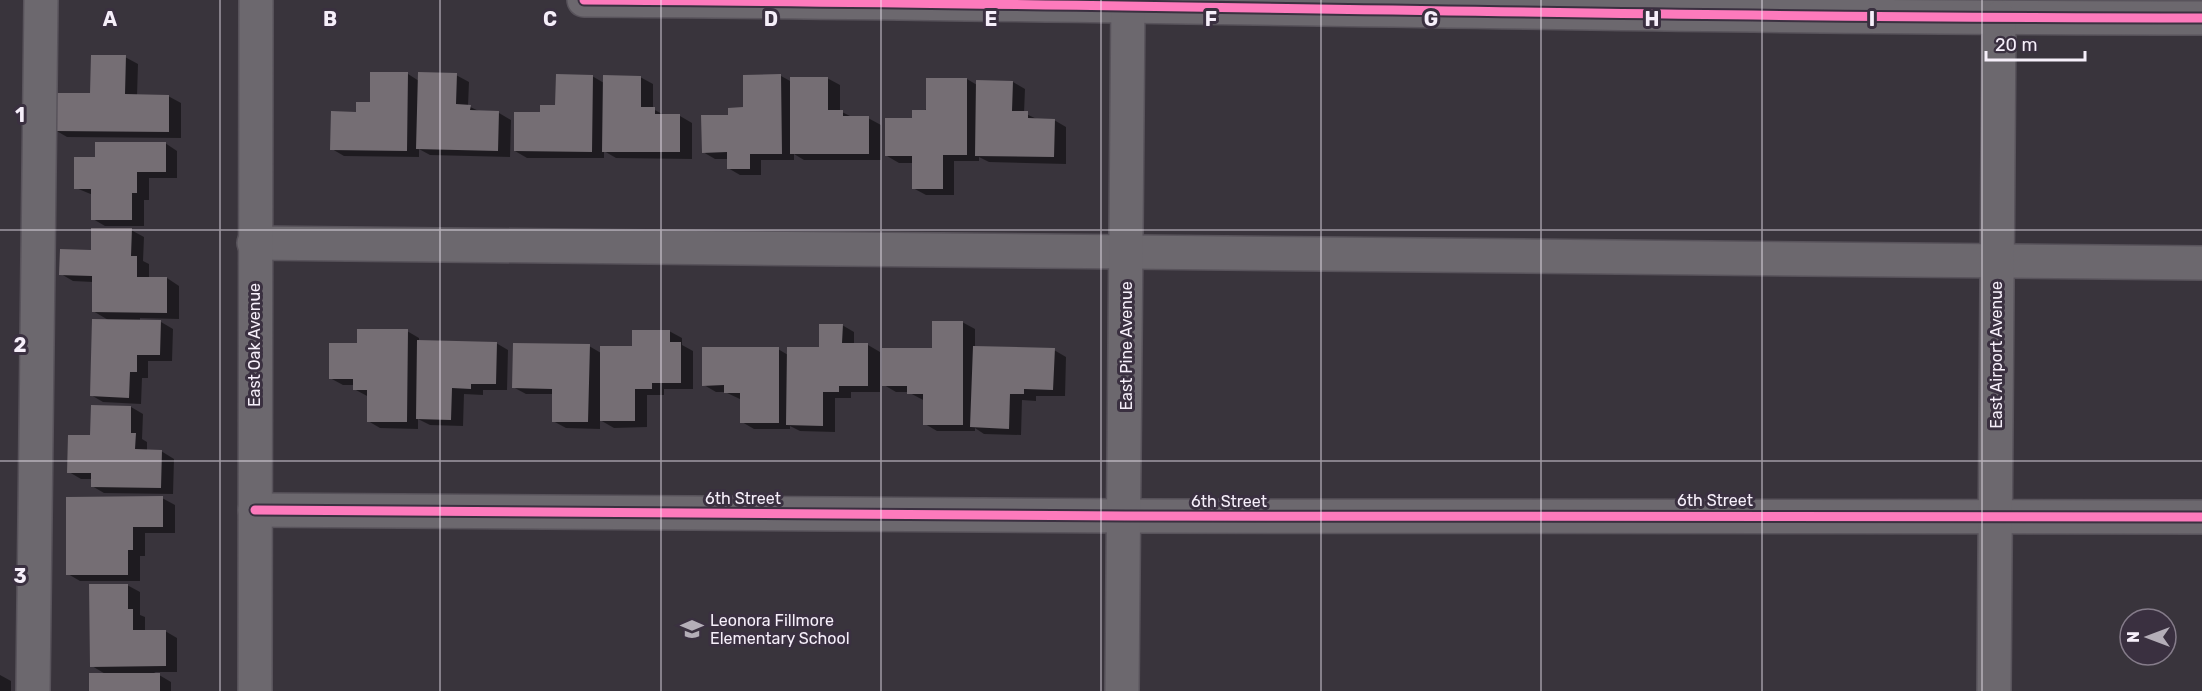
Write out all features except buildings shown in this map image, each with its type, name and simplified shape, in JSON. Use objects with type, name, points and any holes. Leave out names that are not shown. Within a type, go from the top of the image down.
[{"type":"street","points":[[33,691],[41,0]]},
{"type":"street","name":"East Oak Avenue","points":[[255,691],[256,0]]},
{"type":"street","points":[[584,0],[1128,3],[1999,18],[2202,18]]},
{"type":"street","name":"East Pine Avenue","points":[[1122,691],[1128,3]]},
{"type":"street","name":"East Airport Avenue","points":[[1994,691],[1999,18]]},
{"type":"street","points":[[254,243],[1127,254],[2202,263]]},
{"type":"street","name":"6th Street","points":[[255,510],[1125,516],[1995,515],[2202,517]]},
{"type":"cycle path","points":[[584,0],[1798,16],[2202,18]]},
{"type":"cycle path","points":[[255,510],[1125,516],[2202,517]]},
{"type":"place","name":"Leonora Fillmore Elementary School","points":[[692,629]]}]
